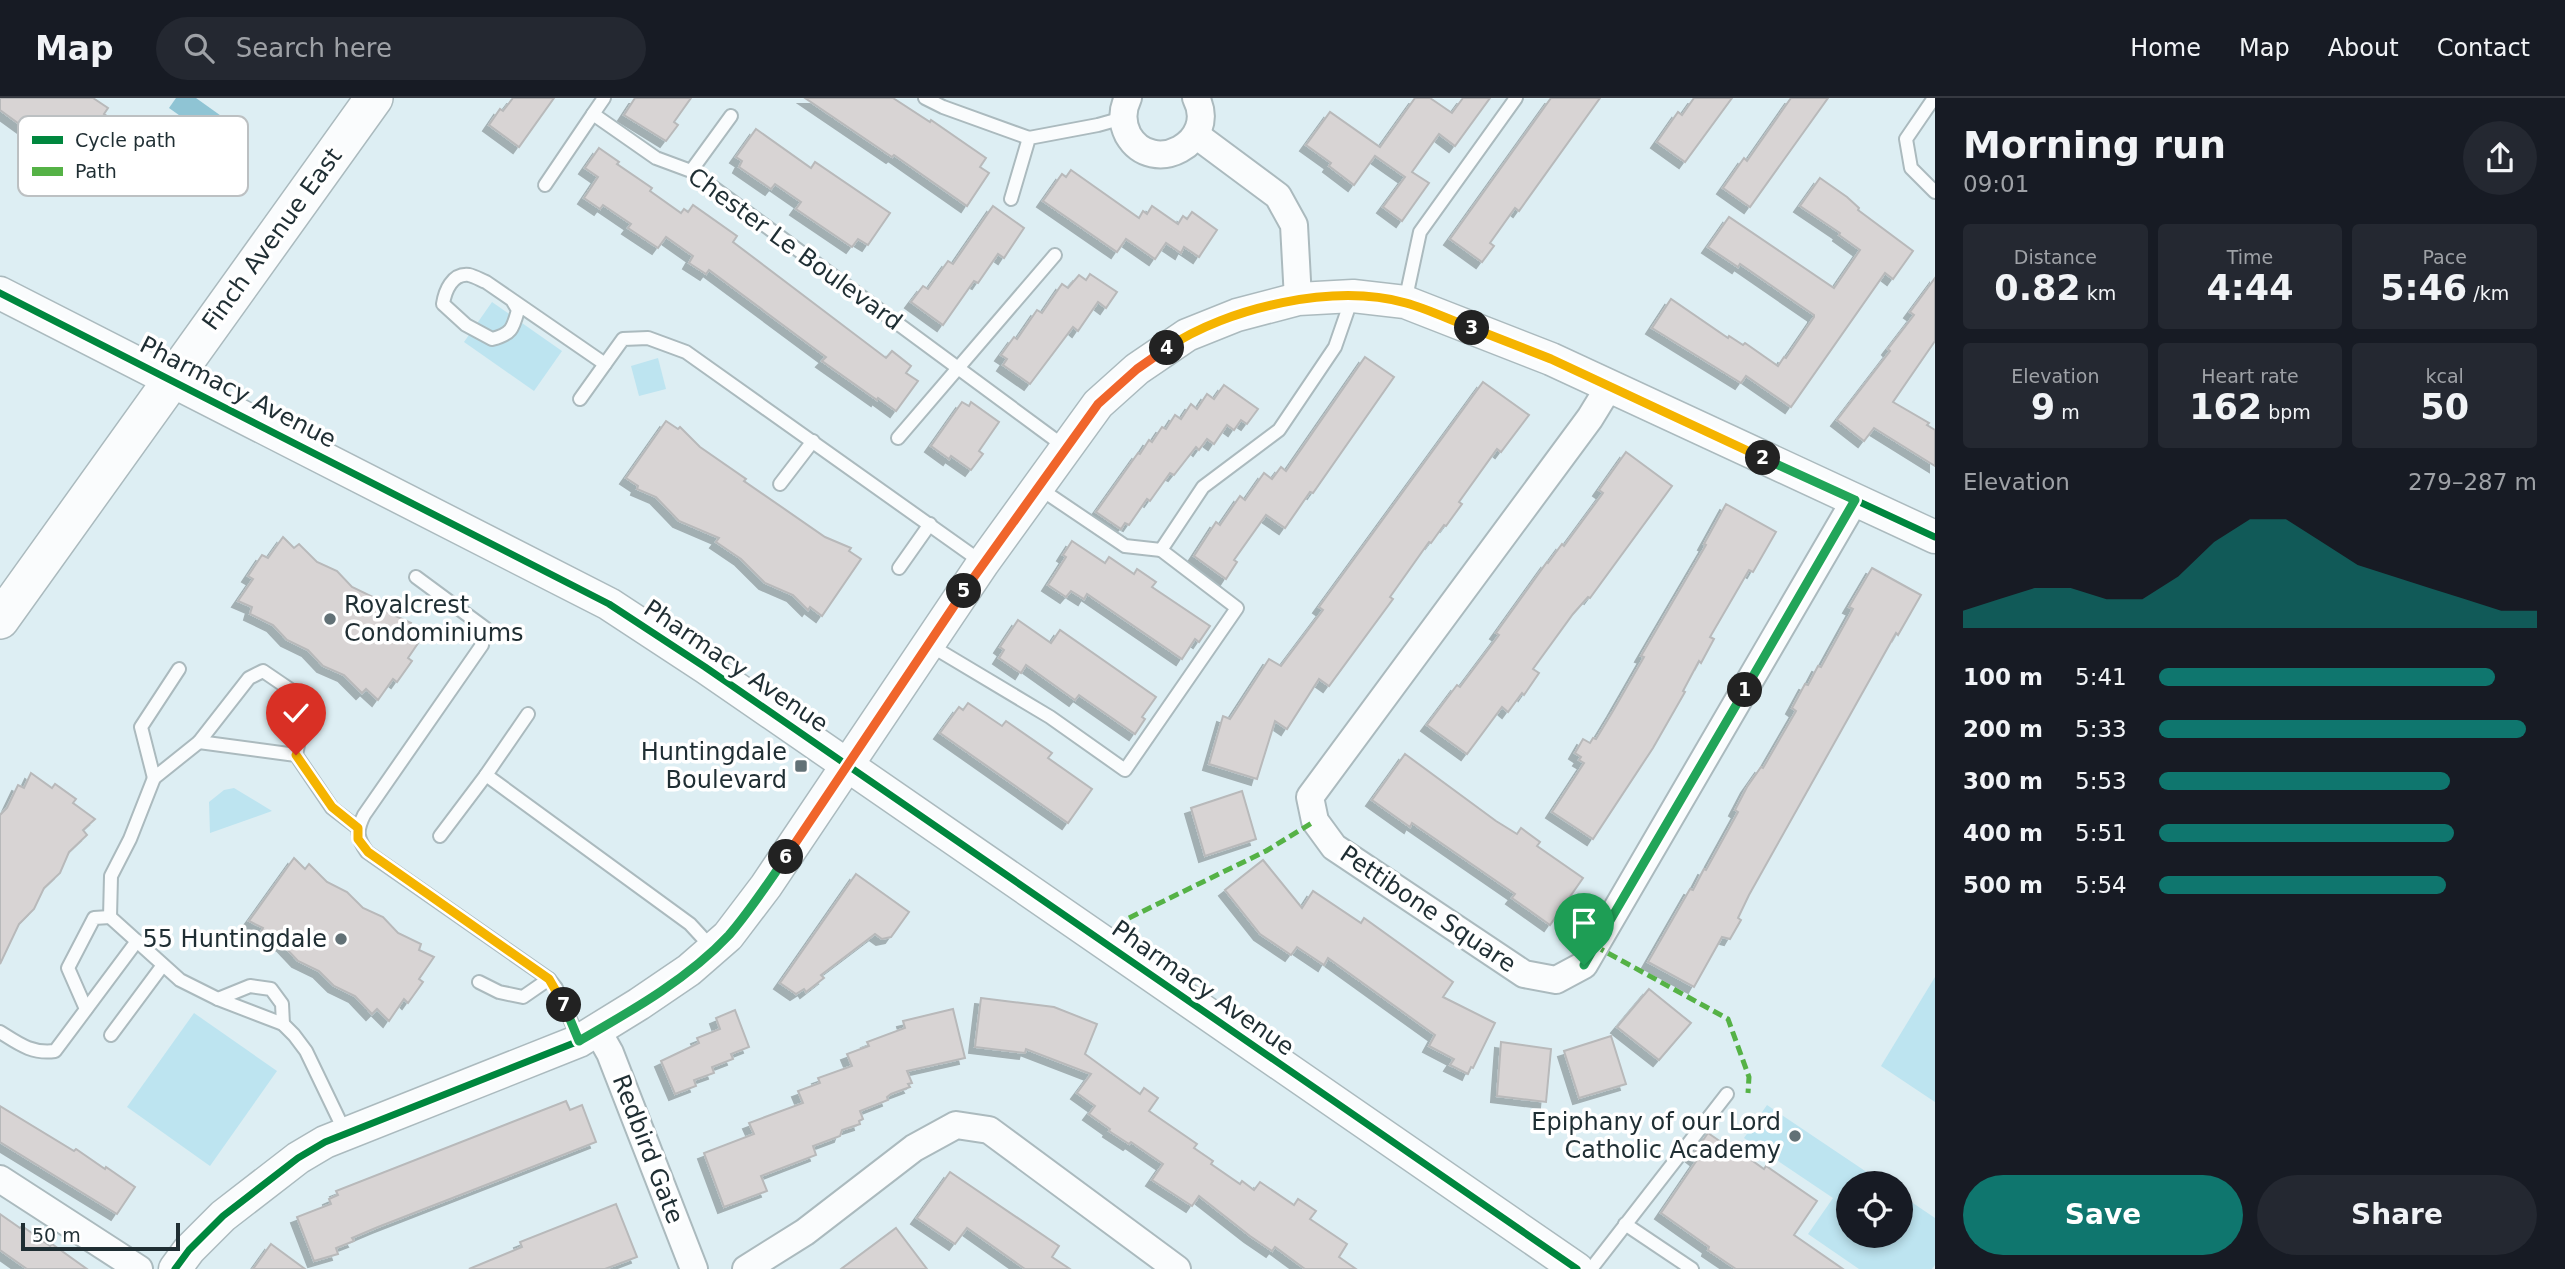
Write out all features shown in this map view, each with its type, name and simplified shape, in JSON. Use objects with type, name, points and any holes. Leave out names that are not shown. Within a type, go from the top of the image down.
[{"type":"main road","name":"Finch Avenue East","points":[[0,620],[374,98]]},
{"type":"street","points":[[1126,108],[1125,130],[1132,141],[1141,150],[1153,155],[1166,155],[1178,152],[1196,135],[1200,125],[1201,101]]},
{"type":"street","points":[[1196,135],[1278,196],[1294,225],[1298,299]]},
{"type":"street","name":"Pharmacy Avenue","points":[[0,293],[609,604],[705,667],[1577,1269]]},
{"type":"street","points":[[175,1269],[189,1250],[223,1216],[298,1158],[345,1132],[588,1035],[690,970],[728,936],[753,904],[927,644],[1065,447],[1098,404],[1137,369],[1187,335],[1237,315],[1298,299],[1353,296],[1405,302],[1551,359],[1935,537]]},
{"type":"street","name":"Pettibone Square","points":[[1609,387],[1590,418],[1310,797],[1315,821],[1334,847],[1524,974],[1556,980],[1584,965],[1855,500]]},
{"type":"street","name":"Redbird Gate","points":[[588,1035],[610,1053],[694,1269]]},
{"type":"street","points":[[746,1269],[805,1232],[914,1148],[956,1125],[989,1130],[1177,1269]]},
{"type":"street","points":[[0,1179],[139,1269]]},
{"type":"lane","points":[[545,185],[604,98]]},
{"type":"lane","points":[[925,98],[1029,138],[1098,125],[1126,108]]},
{"type":"lane","points":[[1405,302],[1420,232],[1516,98]]},
{"type":"lane","points":[[1932,106],[1906,139],[1911,168],[1935,192]]},
{"type":"lane","name":"Chester Le Boulevard","points":[[593,114],[656,158],[691,170],[1065,447]]},
{"type":"lane","points":[[691,170],[731,116]]},
{"type":"lane","points":[[1011,199],[1029,138]]},
{"type":"lane","points":[[898,438],[1055,254]]},
{"type":"lane","points":[[512,300],[518,310],[511,330],[505,336],[492,339],[466,325],[443,304],[445,289],[458,277],[469,275],[486,282],[605,364]]},
{"type":"lane","points":[[1160,550],[1203,487],[1279,430],[1335,347],[1353,296]]},
{"type":"lane","points":[[580,399],[623,339],[648,338],[686,352],[983,563]]},
{"type":"lane","points":[[780,484],[813,441]]},
{"type":"lane","points":[[927,644],[1050,717],[1125,770],[1237,608],[1160,550],[1125,546],[1037,487]]},
{"type":"lane","points":[[899,568],[930,524]]},
{"type":"lane","points":[[416,577],[485,628],[482,645],[358,828],[358,839],[368,852],[549,979],[588,1035]]},
{"type":"lane","points":[[154,778],[141,727],[179,668]]},
{"type":"lane","points":[[110,917],[111,876],[130,839],[154,778],[199,741],[249,678],[263,671],[307,701],[296,755],[332,807],[358,828]]},
{"type":"lane","points":[[440,836],[528,714]]},
{"type":"lane","points":[[199,741],[296,755]]},
{"type":"lane","points":[[486,775],[690,924],[713,949]]},
{"type":"lane","points":[[86,1009],[68,968],[94,918],[110,917],[180,980],[218,999],[283,1024],[306,1051],[345,1132]]},
{"type":"lane","points":[[0,1032],[39,1053],[55,1051],[137,941]]},
{"type":"lane","points":[[111,1035],[163,965]]},
{"type":"lane","points":[[479,982],[499,992],[523,997],[549,979]]},
{"type":"lane","points":[[218,999],[250,986],[271,989],[282,1004],[283,1024]]},
{"type":"lane","points":[[1591,1269],[1727,1094]]},
{"type":"lane","points":[[1625,1224],[1692,1269]]},
{"type":"shaded area","points":[[176,98],[196,98],[221,116],[180,116],[169,108]]},
{"type":"shaded area","points":[[492,302],[562,351],[534,391],[464,342]]},
{"type":"shaded area","points":[[658,358],[666,389],[639,396],[631,366]]},
{"type":"shaded area","points":[[234,788],[272,811],[210,833],[209,802],[224,790]]},
{"type":"shaded area","points":[[1935,977],[1935,1102],[1881,1066]]},
{"type":"shaded area","points":[[194,1013],[277,1071],[210,1166],[127,1107]]},
{"type":"shaded area","points":[[1767,1105],[1865,1171],[1836,1171],[1836,1248],[1913,1248],[1913,1203],[1935,1218],[1935,1265],[1932,1269],[1859,1269],[1808,1234],[1833,1198],[1744,1138]]},
{"type":"building","points":[[0,98],[93,98],[108,108],[104,114],[107,116],[18,116],[18,123],[0,110]]},
{"type":"building","points":[[513,98],[554,98],[519,147],[489,125],[500,109],[503,111]]},
{"type":"building","points":[[635,98],[691,98],[674,122],[678,125],[666,141],[624,115]]},
{"type":"building","points":[[805,98],[893,98],[930,122],[931,120],[986,158],[980,167],[989,173],[967,206]]},
{"type":"building","points":[[1415,98],[1430,98],[1452,113],[1463,98],[1490,98],[1455,146],[1439,134],[1412,172],[1429,183],[1402,221],[1383,207],[1405,177],[1375,156],[1354,185],[1329,166],[1331,163],[1306,145],[1330,112],[1380,147]]},
{"type":"building","points":[[1551,98],[1600,98],[1519,211],[1515,208],[1490,243],[1494,246],[1482,262],[1450,239]]},
{"type":"building","points":[[1694,98],[1732,98],[1685,162],[1657,142],[1678,112],[1682,115]]},
{"type":"building","points":[[1791,98],[1828,98],[1750,207],[1723,188],[1744,158],[1747,161]]},
{"type":"building","points":[[756,129],[811,168],[815,162],[890,213],[868,245],[858,239],[852,247],[796,209],[801,202],[775,184],[771,189],[739,167],[742,161],[736,157]]},
{"type":"building","points":[[599,148],[681,213],[684,209],[688,212],[693,205],[737,236],[733,242],[886,358],[892,351],[911,366],[906,373],[918,381],[896,411],[822,361],[826,357],[709,270],[706,274],[689,263],[693,256],[666,237],[658,248],[628,228],[631,224],[603,205],[600,209],[584,198],[598,177],[585,168]]},
{"type":"building","points":[[1071,170],[1139,218],[1143,211],[1147,214],[1152,206],[1178,224],[1183,216],[1187,219],[1192,212],[1217,230],[1199,257],[1184,247],[1181,253],[1166,243],[1155,259],[1126,239],[1117,252],[1043,201],[1062,174],[1066,177]]},
{"type":"building","points":[[1820,178],[1913,251],[1893,279],[1885,273],[1791,407],[1746,376],[1741,383],[1652,328],[1671,299],[1728,338],[1729,336],[1743,345],[1745,343],[1778,366],[1814,315],[1740,264],[1738,267],[1708,247],[1729,217],[1834,288],[1860,250],[1800,206]]},
{"type":"building","points":[[993,206],[1024,228],[1004,258],[998,254],[978,283],[974,281],[943,325],[911,302],[923,286],[928,289],[948,261],[953,264]]},
{"type":"building","points":[[1090,274],[1117,292],[1106,308],[1098,302],[1078,331],[1073,327],[1030,384],[1003,365],[1007,359],[1001,355],[1014,337],[1017,339],[1037,310],[1042,313],[1062,284],[1068,288],[1079,275],[1086,280]]},
{"type":"building","points":[[1935,278],[1935,341],[1893,402],[1929,423],[1927,425],[1935,430],[1935,466],[1874,428],[1864,441],[1837,420],[1890,351],[1888,349],[1914,315],[1910,312]]},
{"type":"building","points":[[1365,357],[1394,377],[1313,493],[1310,492],[1285,528],[1266,515],[1234,560],[1237,562],[1226,579],[1194,556],[1216,522],[1220,525],[1240,496],[1245,500],[1264,473],[1272,479],[1281,467],[1286,471]]},
{"type":"building","points":[[1483,382],[1529,415],[1501,452],[1497,449],[1459,502],[1462,504],[1446,526],[1429,542],[1390,597],[1393,599],[1329,686],[1319,679],[1287,729],[1275,721],[1257,779],[1209,764],[1223,716],[1230,719],[1269,659],[1281,666],[1323,610],[1319,607]]},
{"type":"building","points":[[1224,385],[1258,409],[1247,424],[1241,420],[1234,430],[1227,425],[1214,444],[1207,439],[1199,450],[1196,447],[1174,475],[1170,473],[1150,501],[1147,499],[1129,525],[1125,523],[1121,529],[1096,512],[1138,453],[1140,454],[1149,440],[1152,442],[1162,427],[1166,429],[1175,415],[1181,419],[1191,404],[1197,409],[1207,394],[1214,399]]},
{"type":"building","points":[[962,402],[969,406],[971,402],[999,422],[979,451],[983,454],[971,470],[931,446]]},
{"type":"building","points":[[666,421],[678,429],[680,427],[700,447],[746,479],[744,481],[825,537],[851,548],[849,551],[861,559],[822,616],[810,607],[808,610],[793,595],[765,583],[741,559],[716,542],[719,538],[679,521],[656,497],[637,489],[638,486],[626,478]]},
{"type":"building","points":[[1626,452],[1672,486],[1590,598],[1573,614],[1533,669],[1539,673],[1524,695],[1522,693],[1508,712],[1502,707],[1467,754],[1427,725],[1457,685],[1460,687],[1499,635],[1496,633],[1547,562],[1562,544],[1564,546],[1603,493],[1599,490]]},
{"type":"building","points":[[1726,504],[1776,532],[1753,572],[1749,570],[1710,637],[1714,639],[1701,663],[1699,661],[1683,691],[1685,692],[1653,748],[1593,839],[1552,812],[1584,763],[1575,753],[1583,739],[1590,743],[1593,738],[1596,739],[1613,711]]},
{"type":"building","name":"Royalcrest Condominiums","points":[[283,537],[294,548],[299,544],[317,562],[337,571],[352,587],[373,597],[387,612],[411,623],[408,629],[423,636],[408,658],[412,661],[397,682],[393,679],[378,700],[366,689],[362,693],[344,675],[323,666],[308,650],[287,640],[273,625],[250,614],[252,607],[238,601],[253,579],[248,576],[262,555],[268,558]]},
{"type":"building","points":[[1072,541],[1105,563],[1109,557],[1134,574],[1137,569],[1156,582],[1152,587],[1210,626],[1199,642],[1195,639],[1182,659],[1087,594],[1084,599],[1071,591],[1066,597],[1048,585],[1066,557],[1063,555]]},
{"type":"building","points":[[1872,568],[1921,595],[1898,635],[1896,633],[1749,895],[1738,918],[1741,920],[1730,939],[1722,937],[1694,987],[1648,962],[1690,889],[1693,890],[1704,869],[1706,870],[1738,812],[1735,810],[1747,787],[1761,767],[1763,768],[1796,711],[1792,708],[1805,684],[1808,685],[1818,666],[1821,667],[1853,609],[1849,607]]},
{"type":"building","points":[[1018,620],[1051,643],[1060,630],[1156,697],[1142,717],[1145,719],[1135,734],[1079,695],[1075,700],[1026,665],[1021,673],[999,658],[1004,650],[1000,647]]},
{"type":"building","points":[[968,703],[1002,726],[1006,721],[1052,753],[1048,758],[1092,789],[1068,823],[940,733],[959,707],[963,710]]},
{"type":"building","points":[[1405,754],[1496,821],[1517,834],[1521,828],[1540,842],[1537,846],[1583,878],[1550,925],[1512,898],[1515,894],[1412,823],[1410,827],[1372,800]]},
{"type":"building","points":[[31,773],[52,788],[55,784],[76,799],[73,803],[95,819],[83,830],[87,835],[69,852],[60,873],[44,888],[34,909],[19,924],[0,964],[0,815],[7,808],[18,785],[24,788]]},
{"type":"building","points":[[1242,791],[1256,839],[1205,856],[1191,808]]},
{"type":"building","name":"55 Huntingdale","points":[[294,858],[305,869],[309,864],[327,882],[347,892],[363,908],[383,917],[398,933],[421,944],[419,950],[434,957],[419,979],[423,982],[408,1003],[404,999],[389,1021],[377,1009],[372,1014],[355,996],[334,986],[319,971],[298,961],[283,945],[260,934],[263,928],[249,921]]},
{"type":"building","points":[[1263,860],[1302,908],[1313,891],[1361,923],[1364,918],[1453,982],[1443,997],[1495,1023],[1468,1074],[1450,1065],[1454,1059],[1429,1046],[1435,1035],[1328,958],[1324,965],[1297,947],[1291,955],[1260,934],[1225,890]]},
{"type":"building","points":[[856,874],[909,912],[891,937],[882,939],[875,934],[821,975],[824,978],[806,992],[804,989],[796,994],[780,983]]},
{"type":"building","points":[[1649,989],[1691,1023],[1659,1060],[1617,1027]]},
{"type":"building","points":[[981,998],[1054,1007],[1097,1024],[1085,1054],[1140,1094],[1144,1088],[1158,1098],[1149,1111],[1197,1144],[1194,1148],[1213,1161],[1211,1164],[1240,1184],[1242,1181],[1254,1190],[1260,1182],[1294,1205],[1298,1199],[1316,1211],[1310,1219],[1347,1244],[1339,1257],[1356,1269],[1305,1269],[1275,1247],[1272,1251],[1250,1236],[1199,1196],[1192,1206],[1152,1180],[1163,1164],[1109,1131],[1110,1129],[1089,1114],[1095,1106],[1077,1093],[1091,1074],[1026,1049],[1025,1053],[975,1047]]},
{"type":"building","points":[[953,1009],[965,1058],[907,1071],[912,1083],[908,1084],[910,1087],[891,1094],[887,1097],[888,1100],[860,1111],[863,1119],[859,1121],[860,1124],[842,1130],[840,1136],[813,1146],[816,1155],[761,1176],[767,1191],[724,1207],[704,1153],[754,1134],[749,1123],[803,1103],[798,1091],[820,1083],[818,1078],[852,1066],[847,1054],[869,1046],[867,1042],[905,1028],[903,1021]]},
{"type":"building","points":[[735,1010],[749,1047],[731,1054],[733,1059],[712,1067],[714,1073],[694,1080],[696,1086],[675,1094],[661,1061],[699,1043],[697,1038],[720,1029],[716,1018]]},
{"type":"building","points":[[1611,1036],[1626,1084],[1579,1098],[1564,1051]]},
{"type":"building","points":[[1501,1042],[1551,1049],[1546,1102],[1497,1096]]},
{"type":"building","points":[[566,1101],[570,1110],[582,1105],[596,1142],[378,1227],[336,1248],[338,1254],[314,1261],[297,1217],[331,1204],[329,1199],[338,1195],[336,1191]]},
{"type":"building","points":[[0,1106],[74,1151],[76,1149],[105,1169],[106,1167],[135,1187],[117,1214],[0,1142]]},
{"type":"building","points":[[1708,1133],[1746,1159],[1747,1157],[1764,1169],[1766,1166],[1817,1201],[1794,1235],[1843,1269],[1736,1269],[1661,1213],[1697,1160],[1692,1156]]},
{"type":"building","points":[[950,1172],[1059,1246],[1052,1257],[1070,1269],[1025,1269],[967,1228],[955,1244],[917,1218]]},
{"type":"building","points":[[616,1204],[637,1257],[605,1269],[469,1269],[522,1247],[520,1242]]},
{"type":"building","points":[[0,1214],[50,1246],[52,1244],[87,1269],[27,1269],[0,1250]]},
{"type":"building","points":[[896,1228],[927,1269],[841,1269]]},
{"type":"building","points":[[271,1244],[305,1269],[253,1269]]},
{"type":"marked path","points":[[1129,918],[1266,851],[1315,821]]},
{"type":"marked path","points":[[1595,946],[1728,1019],[1749,1077],[1748,1093]]},
{"type":"cycle path","points":[[0,293],[609,604],[705,667],[1577,1269]]},
{"type":"cycle path","points":[[175,1269],[189,1250],[223,1216],[298,1158],[325,1142],[579,1041],[689,970],[728,936],[766,886],[983,563],[1098,404],[1137,369],[1187,335],[1237,315],[1298,299],[1353,296],[1405,302],[1551,359],[1935,537]]},
{"type":"place","name":"Royalcrest Condominiums","points":[[330,619]]},
{"type":"place","name":"Huntingdale Boulevard","points":[[801,766]]},
{"type":"place","name":"55 Huntingdale","points":[[341,939]]},
{"type":"place","name":"Epiphany of our Lord Catholic Academy","points":[[1795,1136]]},
{"type":"route","points":[[296,755],[332,807],[358,828],[358,839],[368,852],[549,979],[556,988],[579,1041],[690,970],[728,936],[766,886],[927,644],[1065,447],[1098,404],[1137,369],[1187,335],[1237,315],[1298,299],[1353,296],[1405,302],[1551,359],[1855,500],[1584,965]]}]
